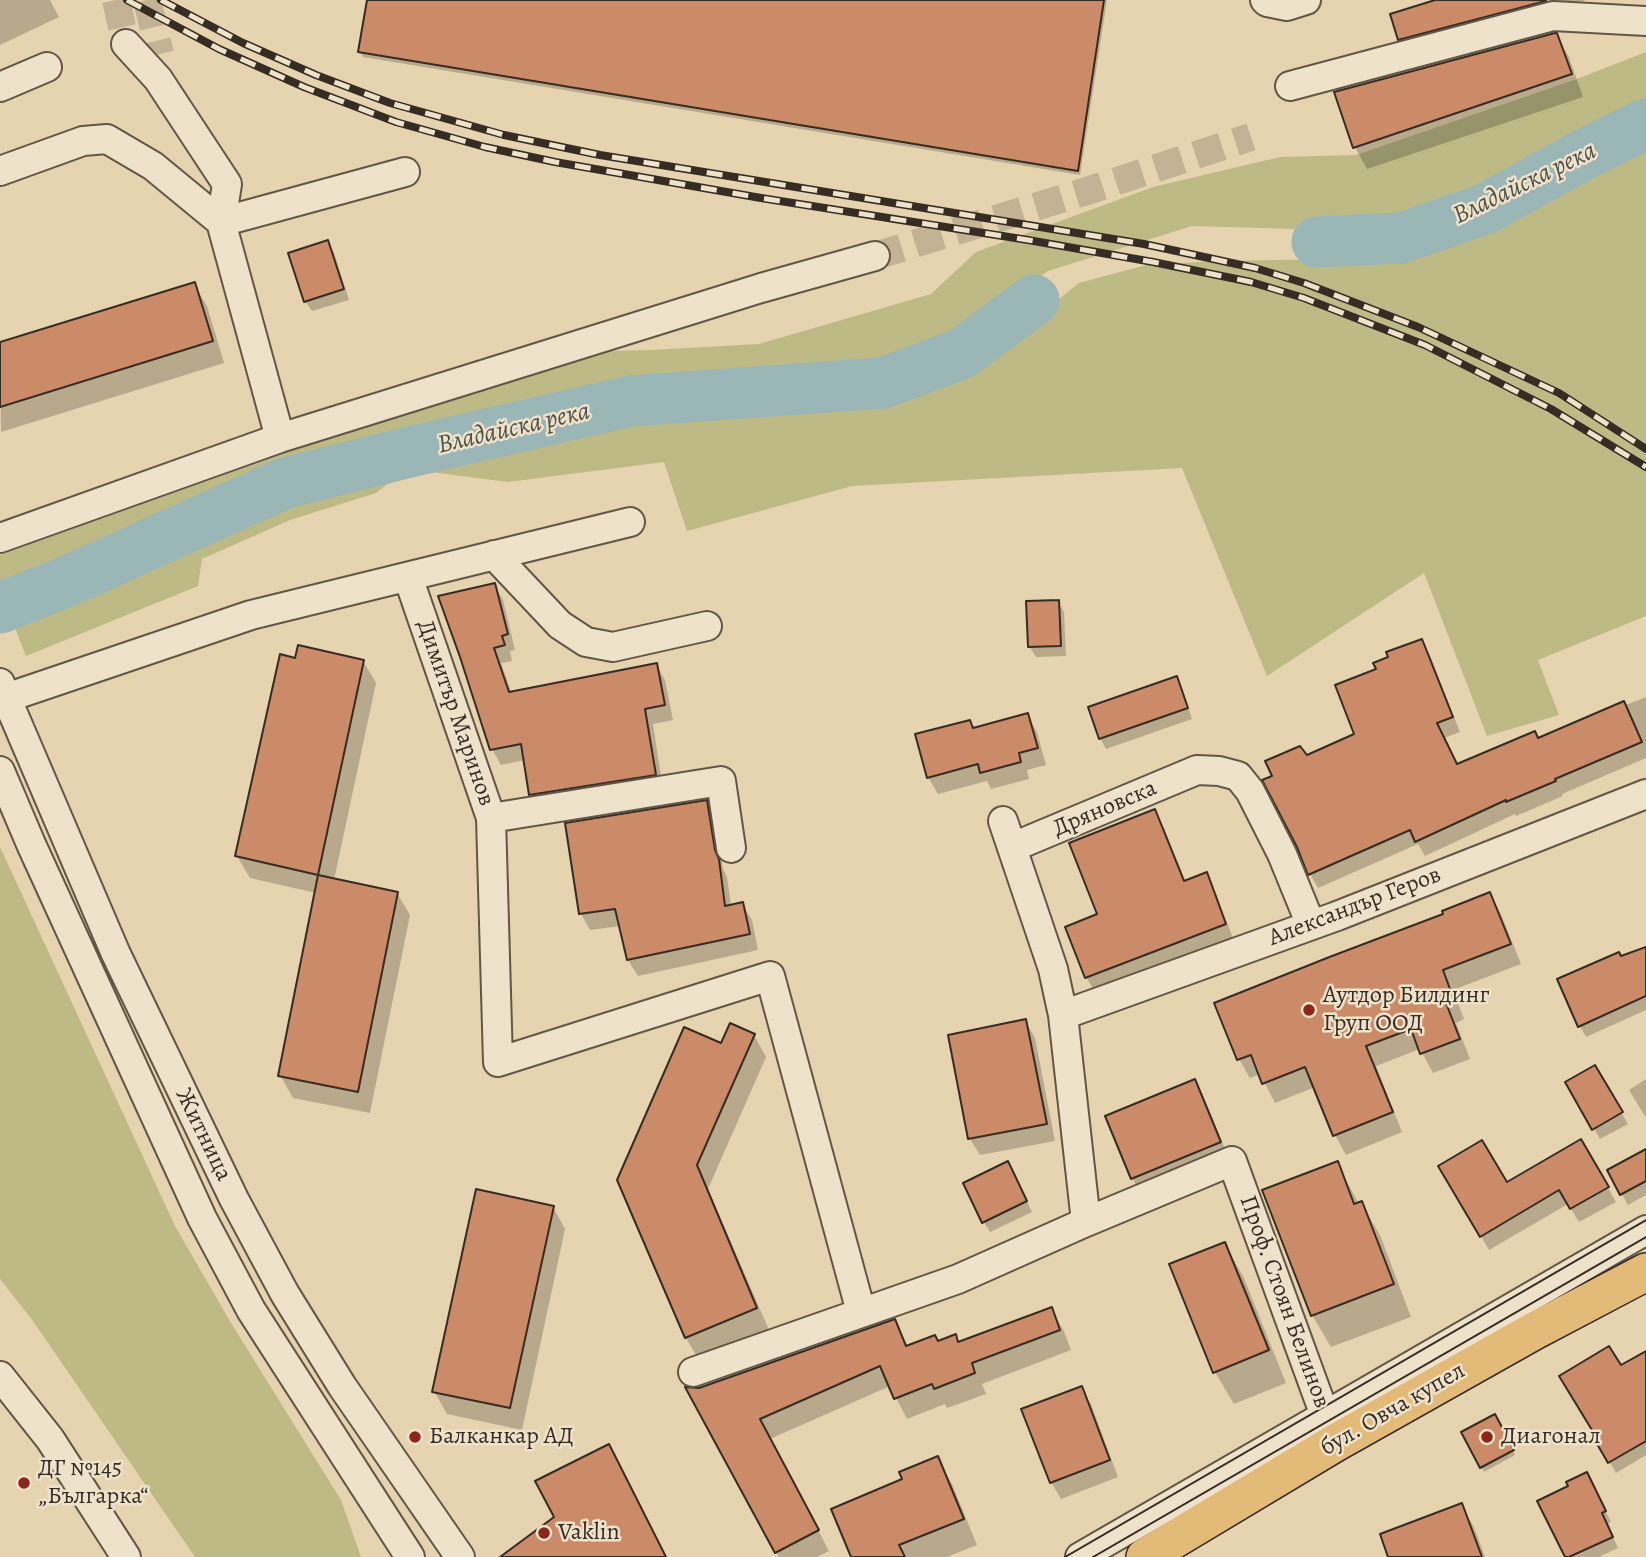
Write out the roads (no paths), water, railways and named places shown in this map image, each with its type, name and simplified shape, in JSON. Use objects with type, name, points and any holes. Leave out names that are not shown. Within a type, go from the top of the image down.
[{"type":"main road","name":"бул. Овча купел","points":[[1145,1557],[1330,1429],[1534,1331],[1646,1272]]},
{"type":"street","points":[[1265,0],[1287,6],[1306,0]]},
{"type":"street","points":[[1290,86],[1553,16],[1646,21]]},
{"type":"street","points":[[126,44],[159,66],[227,184],[221,222],[281,438]]},
{"type":"street","points":[[0,87],[47,67]]},
{"type":"street","points":[[0,171],[83,141],[107,139],[153,166],[221,222]]},
{"type":"street","points":[[221,222],[405,172]]},
{"type":"street","points":[[0,538],[281,438],[761,288],[875,256]]},
{"type":"street","points":[[2,694],[251,615],[630,522]]},
{"type":"street","points":[[494,555],[560,625],[586,642],[613,647],[707,626]]},
{"type":"street","name":"Димитър Маринов","points":[[408,577],[491,818],[498,1062],[770,976],[861,1312]]},
{"type":"street","name":"Житница","points":[[2,694],[116,954],[233,1199],[285,1294],[342,1386],[460,1557]]},
{"type":"street","name":"Дряновска","points":[[1013,847],[1197,770],[1219,771],[1238,776],[1250,791],[1282,854],[1311,925]]},
{"type":"street","name":"Житница","points":[[0,771],[202,1218],[251,1310],[410,1557]]},
{"type":"street","points":[[491,818],[721,781],[731,848]]},
{"type":"street","name":"Александър Геров","points":[[1063,1015],[1311,925],[1646,794]]},
{"type":"street","points":[[693,1372],[958,1279],[1086,1222],[1063,1015],[1053,969],[1003,821]]},
{"type":"street","name":"Проф. Стоян Белинов","points":[[1086,1222],[1232,1161],[1330,1429]]},
{"type":"street","points":[[1080,1557],[1330,1429],[1646,1230]]},
{"type":"street","points":[[0,1376],[50,1439],[126,1557]]},
{"type":"waterway","name":"Владайска река","points":[[1317,242],[1401,238],[1485,209],[1646,124]]},
{"type":"waterway","name":"Владайска река","points":[[0,608],[68,581],[285,483],[631,401],[883,383],[961,354],[1034,300]]},
{"type":"tunnel","points":[[116,0],[126,44]]},
{"type":"tunnel","points":[[147,0],[160,54]]},
{"type":"tunnel","points":[[875,256],[1251,137]]},
{"type":"tram line","points":[[1065,1557],[1646,1220]]},
{"type":"tram line","points":[[1093,1557],[1646,1237]]},
{"type":"railway","points":[[127,0],[219,49],[304,87],[396,122],[485,147],[761,198],[1153,262],[1251,282],[1304,298],[1425,345],[1551,409],[1646,467]]},
{"type":"railway","points":[[161,0],[243,43],[316,75],[390,103],[504,135],[600,155],[1144,244],[1255,268],[1304,283],[1418,327],[1559,393],[1646,449]]},
{"type":"place","name":"Аутдор Билдинг Груп ООД","points":[[1309,1010]]},
{"type":"place","name":"Балканкар АД","points":[[415,1437]]},
{"type":"place","name":"Диагонал","points":[[1487,1437]]},
{"type":"place","name":"ДГ №145 „Българка“","points":[[24,1483]]},
{"type":"place","name":"Vaklin","points":[[544,1533]]}]
